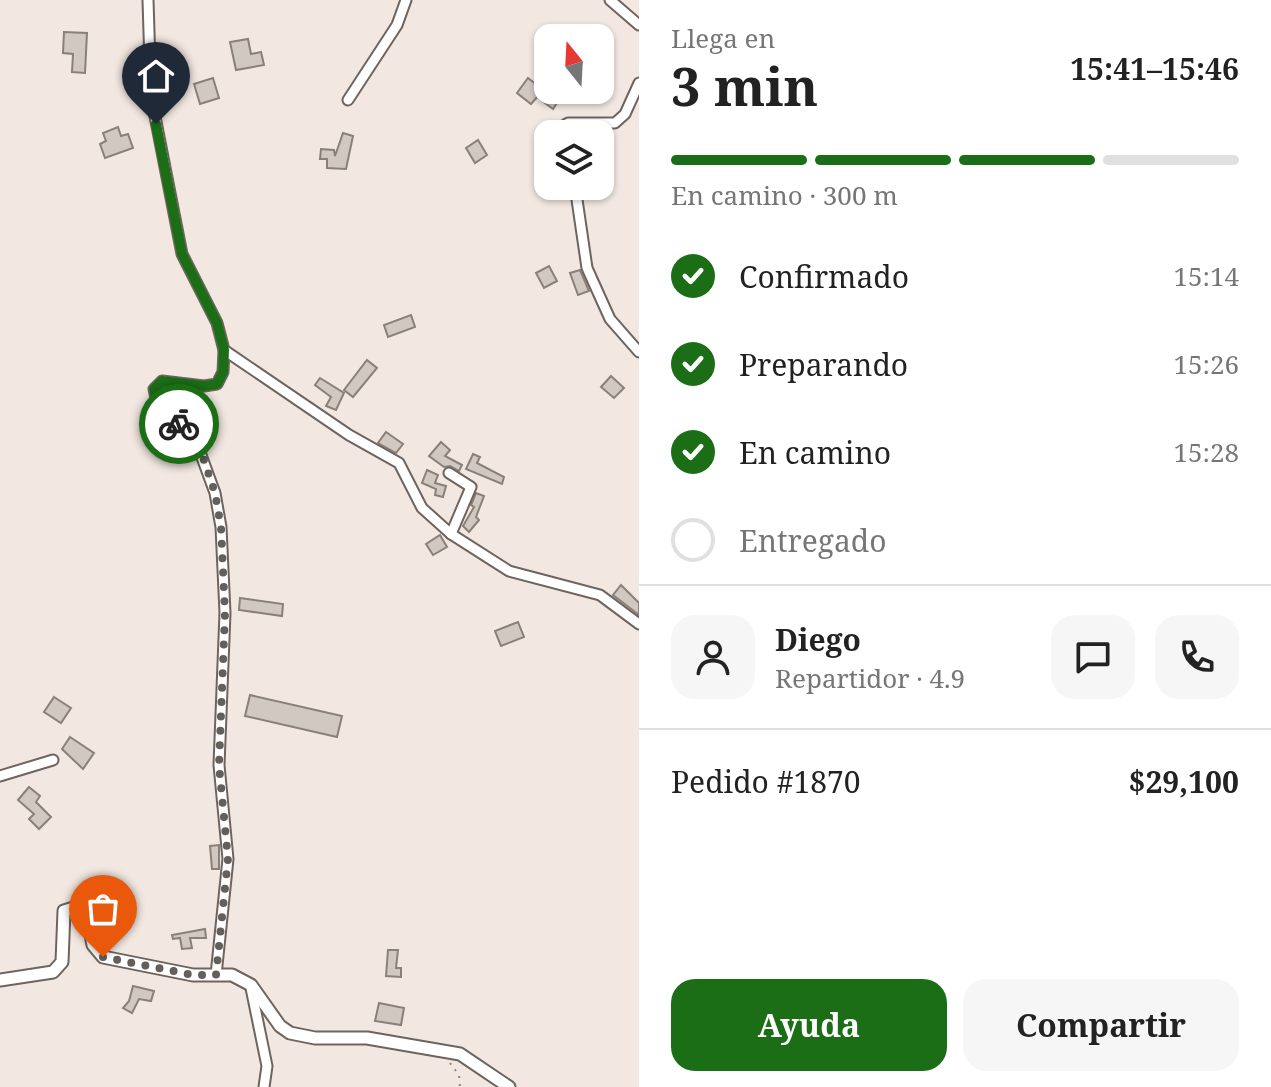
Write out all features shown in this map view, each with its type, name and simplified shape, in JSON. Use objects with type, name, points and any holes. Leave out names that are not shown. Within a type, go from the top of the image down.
[{"type":"street","points":[[148,0],[151,96],[177,235],[197,288],[217,323],[224,350],[223,372],[217,384],[204,386],[162,381],[154,389],[157,403],[197,444],[215,493],[221,527],[225,613],[219,765],[228,859],[216,975]]},
{"type":"street","points":[[348,100],[397,25],[406,0]]},
{"type":"street","points":[[610,0],[639,24]]},
{"type":"street","points":[[614,123],[625,114],[639,83]]},
{"type":"street","points":[[577,200],[587,268],[610,319],[639,352]]},
{"type":"street","points":[[224,350],[349,435],[399,463],[422,508],[451,534],[509,571],[600,595],[639,624]]},
{"type":"street","points":[[449,473],[471,489],[451,534]]},
{"type":"street","points":[[0,776],[53,760]]},
{"type":"street","points":[[2,978],[53,972],[62,962],[64,911],[78,906],[85,909],[93,945],[103,957],[193,975],[232,975],[251,985],[280,1026],[290,1033],[315,1038],[367,1038],[440,1049],[471,1059],[509,1087]]},
{"type":"street","points":[[251,985],[267,1066],[264,1087]]},
{"type":"path","points":[[440,1049],[459,1075],[460,1087]]},
{"type":"building","points":[[64,32],[87,33],[85,73],[72,72],[73,54],[63,53]]},
{"type":"building","points":[[248,39],[251,54],[261,52],[264,65],[236,70],[230,42]]},
{"type":"building","points":[[213,78],[219,98],[200,104],[194,84]]},
{"type":"building","points":[[528,78],[534,83],[534,100],[531,104],[517,93]]},
{"type":"building","points":[[118,127],[121,136],[128,134],[133,148],[105,158],[100,144],[106,141],[103,133]]},
{"type":"building","points":[[343,133],[353,136],[346,169],[327,168],[327,159],[320,159],[321,149],[334,150],[335,156]]},
{"type":"building","points":[[478,140],[487,155],[475,163],[466,148]]},
{"type":"building","points":[[549,266],[557,281],[544,288],[536,273]]},
{"type":"building","points":[[580,270],[589,291],[578,295],[570,273]]},
{"type":"building","points":[[411,315],[415,327],[388,337],[384,325]]},
{"type":"building","points":[[367,360],[377,368],[353,397],[344,390]]},
{"type":"building","points":[[611,376],[624,388],[614,398],[601,387]]},
{"type":"building","points":[[320,378],[344,393],[336,410],[326,406],[331,397],[315,385]]},
{"type":"building","points":[[386,432],[403,444],[396,453],[378,443]]},
{"type":"building","points":[[441,442],[450,450],[445,456],[462,465],[459,471],[450,466],[444,467],[429,456]]},
{"type":"building","points":[[473,454],[480,457],[477,463],[504,477],[502,484],[466,469]]},
{"type":"building","points":[[427,470],[438,475],[435,483],[446,486],[443,497],[435,495],[436,489],[422,483]]},
{"type":"building","points":[[476,493],[484,496],[476,517],[479,520],[469,532],[463,526],[474,507],[471,505]]},
{"type":"building","points":[[440,535],[447,547],[433,555],[426,544]]},
{"type":"building","points":[[621,585],[639,603],[639,615],[613,595]]},
{"type":"building","points":[[240,598],[283,604],[282,616],[239,610]]},
{"type":"building","points":[[518,622],[524,637],[501,646],[495,631]]},
{"type":"building","points":[[250,695],[342,716],[337,737],[245,716]]},
{"type":"building","points":[[54,697],[71,708],[61,723],[44,712]]},
{"type":"building","points":[[70,737],[94,753],[83,769],[62,749]]},
{"type":"building","points":[[29,787],[40,796],[36,802],[51,817],[39,829],[29,819],[34,814],[18,800]]},
{"type":"building","points":[[219,845],[219,869],[212,869],[210,846]]},
{"type":"building","points":[[205,929],[206,938],[190,938],[192,948],[182,949],[180,938],[173,939],[172,935]]},
{"type":"building","points":[[388,950],[398,950],[396,968],[401,968],[401,977],[386,976]]},
{"type":"building","points":[[133,986],[154,991],[151,1001],[139,999],[132,1013],[123,1008],[129,1001]]},
{"type":"building","points":[[379,1003],[404,1008],[401,1025],[375,1021]]},
{"type":"way so far","points":[[103,957],[120,962],[156,965],[193,975],[216,975],[219,922],[228,859],[219,765],[225,613],[221,527],[215,493],[203,457],[197,444],[179,424]]},
{"type":"route","points":[[156,124],[182,254],[217,323],[224,350],[223,372],[217,384],[204,386],[162,381],[154,389],[157,403],[179,424]]}]
